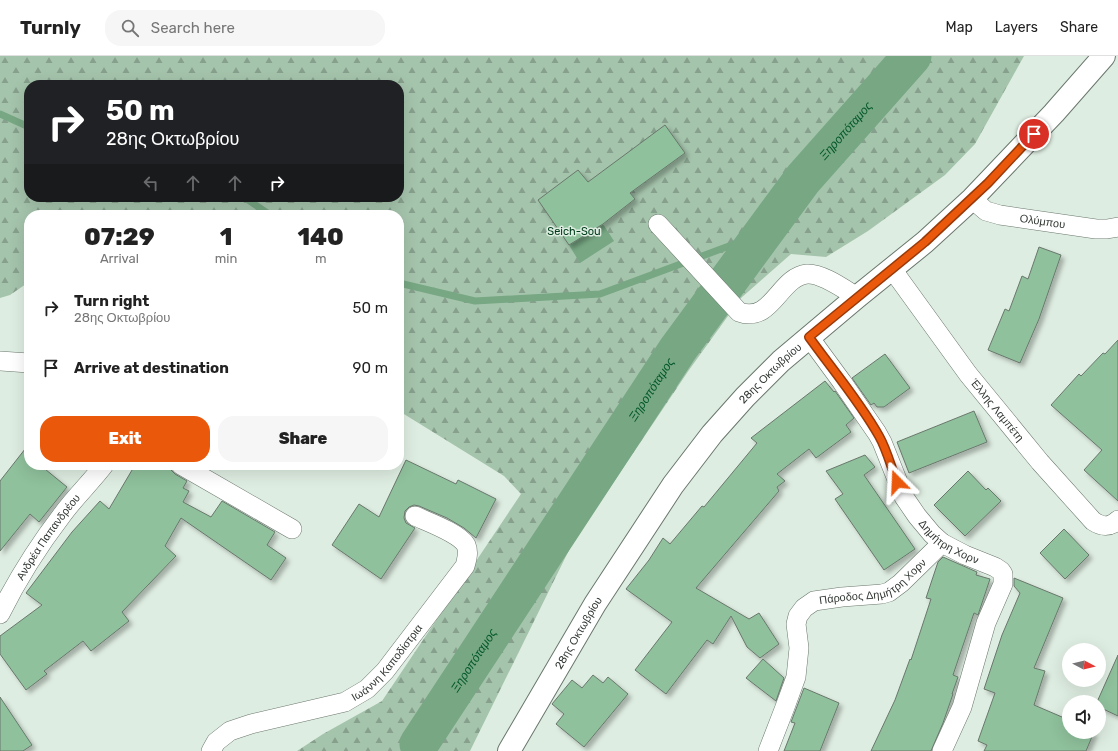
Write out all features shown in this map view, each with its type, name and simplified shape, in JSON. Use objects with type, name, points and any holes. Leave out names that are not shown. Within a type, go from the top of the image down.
[{"type":"main road","name":"28ης Οκτωβρίου","points":[[509,751],[595,604],[677,479],[730,413],[761,380],[809,337],[925,242],[972,199],[1054,113],[1104,56]]},
{"type":"street","name":"Ολύμπου","points":[[972,199],[986,211],[1000,215],[1096,229],[1118,227]]},
{"type":"street","points":[[658,224],[739,312],[752,315],[760,312],[793,280],[808,274],[832,281],[857,297]]},
{"type":"street","name":"Έλλης Λαμπέτη","points":[[892,269],[968,374],[1040,462],[1093,521],[1099,525],[1106,526],[1111,525],[1118,520]]},
{"type":"street","name":"Δημήτρη Χορν","points":[[809,337],[877,433],[907,503],[932,534],[942,543],[965,555],[995,567],[1001,571],[1004,578],[1003,584],[986,623],[962,707],[942,751]]},
{"type":"street","points":[[0,362],[24,363]]},
{"type":"street","name":"Ανδρέα Παπανδρέου","points":[[0,614],[20,577],[52,529],[100,470]]},
{"type":"street","points":[[190,470],[292,529]]},
{"type":"street","name":"Ιωάννη Καποδίστρια","points":[[211,751],[216,742],[230,731],[251,724],[345,702],[367,689],[385,671],[465,566],[468,556],[466,546],[459,537],[415,516]]},
{"type":"street","name":"Πάροδος Δημήτρη Χορν","points":[[768,751],[796,677],[799,648],[796,624],[798,616],[804,608],[816,600],[842,596],[882,594],[889,592],[901,583],[942,543]]},
{"type":"green space","name":"Seich-Sou","points":[[0,56],[1024,56],[975,144],[945,175],[868,231],[826,257],[791,254],[741,298],[689,370],[572,544],[470,751],[297,751],[323,734],[382,701],[521,494],[504,476],[404,414],[404,210],[24,210],[24,285],[10,295],[0,298]]},
{"type":"shaded area","points":[[603,224],[614,241],[580,263],[569,245]]},
{"type":"building","points":[[665,125],[685,153],[630,193],[635,199],[603,224],[569,245],[538,200],[578,170],[588,182]]},
{"type":"building","points":[[1039,247],[1061,255],[1039,319],[1020,363],[988,350],[1005,309],[1009,311],[1022,276],[1028,279]]},
{"type":"building","points":[[1118,340],[1118,501],[1084,470],[1102,450],[1051,405],[1079,374],[1081,376]]},
{"type":"building","points":[[885,354],[910,388],[884,407],[877,407],[874,403],[871,405],[852,378]]},
{"type":"building","points":[[825,381],[834,392],[835,391],[854,418],[846,425],[851,432],[816,458],[809,449],[777,474],[785,481],[777,487],[779,491],[696,588],[749,619],[759,613],[779,644],[760,658],[747,647],[731,616],[713,644],[707,640],[666,694],[635,670],[672,622],[626,589],[649,560],[663,538],[670,544],[702,506],[704,507],[757,443],[751,438]]},
{"type":"building","points":[[974,411],[987,442],[909,473],[897,442]]},
{"type":"building","points":[[24,450],[24,470],[46,470],[67,487],[39,522],[30,514],[0,551],[0,481]]},
{"type":"building","points":[[865,455],[875,467],[864,475],[915,549],[884,570],[835,499],[843,494],[826,471]]},
{"type":"building","points":[[406,460],[456,484],[458,480],[496,499],[476,538],[464,528],[447,518],[419,506],[414,505],[409,507],[405,511],[404,518],[406,523],[415,528],[381,579],[332,545],[359,504],[379,517],[401,470],[404,470]]},
{"type":"building","points":[[132,470],[171,470],[187,481],[183,488],[189,491],[183,502],[211,517],[222,501],[275,532],[267,545],[286,558],[271,580],[181,518],[165,546],[176,556],[122,612],[129,621],[91,651],[83,641],[44,671],[47,674],[26,690],[0,654],[0,636],[42,605],[26,593],[72,532],[100,501],[109,509]]},
{"type":"building","points":[[968,471],[986,490],[988,488],[1001,501],[965,536],[934,505]]},
{"type":"building","points":[[1064,529],[1089,555],[1065,579],[1040,553]]},
{"type":"building","points":[[943,557],[977,572],[976,575],[990,579],[978,615],[974,613],[953,675],[958,677],[943,723],[931,751],[871,751],[895,700],[910,659],[911,660],[931,599],[926,598],[938,562]]},
{"type":"building","points":[[1014,578],[1063,598],[1034,668],[1045,671],[1034,705],[1062,717],[1062,739],[1091,739],[1086,751],[984,751],[987,745],[978,741],[995,693],[984,689],[1002,635],[1020,593],[1014,586]]},
{"type":"building","points":[[1118,655],[1118,716],[1106,710],[1106,695],[1100,695],[1104,687],[1106,687],[1106,682]]},
{"type":"building","points":[[763,659],[784,678],[776,701],[746,678]]},
{"type":"building","points":[[593,675],[603,683],[608,677],[628,694],[584,747],[556,724],[564,714],[552,704],[572,680],[582,688]]},
{"type":"building","points":[[804,688],[839,703],[820,751],[784,751],[795,723],[791,722]]},
{"type":"building","points":[[0,697],[32,745],[23,751],[0,751]]},
{"type":"waterway","name":"Ξηροπόταμος","points":[[419,744],[678,349],[803,179],[912,56]]},
{"type":"waterway","points":[[0,114],[24,125]]},
{"type":"waterway","points":[[251,202],[263,210]]},
{"type":"waterway","points":[[404,284],[475,301],[600,294],[764,233]]},
{"type":"route","points":[[897,482],[882,442],[870,421],[809,337],[925,242],[972,199],[1034,134]]}]
